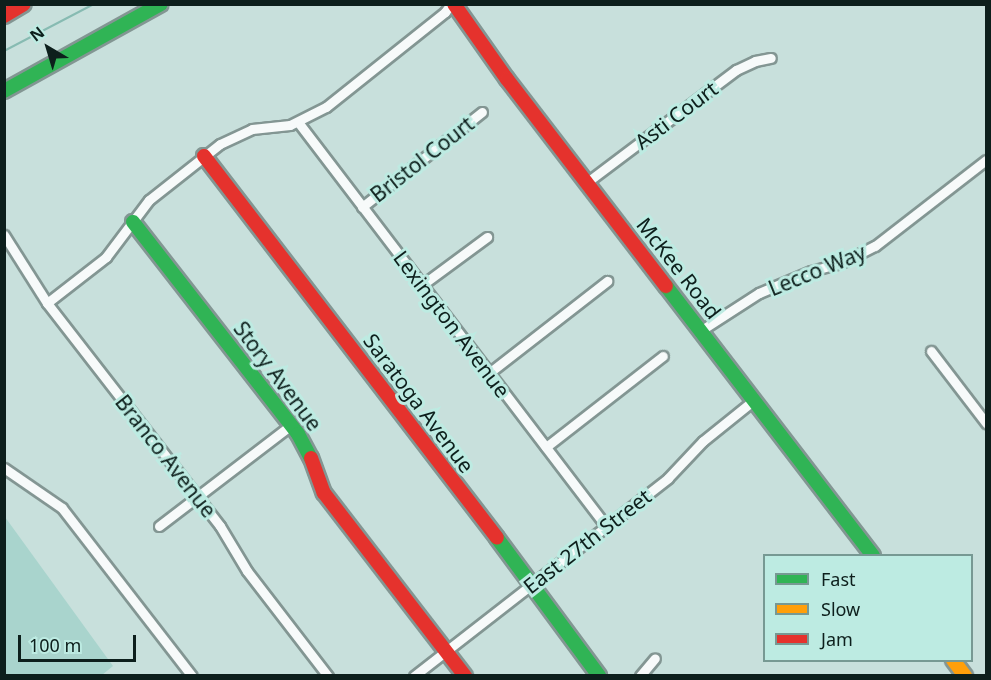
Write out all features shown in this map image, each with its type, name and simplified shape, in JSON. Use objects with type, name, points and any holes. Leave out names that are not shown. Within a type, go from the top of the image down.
[{"type":"street","points":[[4,16],[24,4]]},
{"type":"street","points":[[4,91],[161,4]]},
{"type":"street","points":[[47,303],[106,257],[149,200],[228,138],[252,129],[276,128],[298,122],[326,107],[452,4]]},
{"type":"street","name":"McKee Road","points":[[452,4],[586,183],[872,554]]},
{"type":"street","name":"Asti Court","points":[[586,183],[736,70],[756,61],[771,58]]},
{"type":"street","name":"Bristol Court","points":[[362,207],[482,112]]},
{"type":"street","name":"Lexington Avenue","points":[[298,122],[606,526]]},
{"type":"street","name":"Saratoga Avenue","points":[[204,156],[599,675]]},
{"type":"street","name":"Lecco Way","points":[[700,331],[759,292],[784,280],[859,256],[987,160]]},
{"type":"street","name":"Story Avenue","points":[[133,222],[291,425],[308,451],[324,493],[465,675]]},
{"type":"street","name":"Branco Avenue","points":[[4,235],[47,303],[220,526],[247,571],[328,675]]},
{"type":"street","points":[[422,285],[487,237]]},
{"type":"street","points":[[489,373],[607,281]]},
{"type":"street","points":[[931,351],[987,423]]},
{"type":"street","points":[[546,447],[663,356]]},
{"type":"street","name":"East 27th Street","points":[[414,675],[668,478],[703,441],[754,400]]},
{"type":"street","points":[[159,526],[291,425]]},
{"type":"street","points":[[4,468],[63,508],[192,675]]},
{"type":"street","points":[[640,675],[655,658]]},
{"type":"street","points":[[954,662],[964,675]]},
{"type":"green space","points":[[5,517],[113,666],[102,675],[5,675]]},
{"type":"waterway","points":[[4,51],[94,4]]},
{"type":"traffic: fast","points":[[4,91],[161,4]]},
{"type":"traffic: fast","points":[[133,222],[298,434],[311,458]]},
{"type":"traffic: fast","points":[[666,286],[871,554]]},
{"type":"traffic: fast","points":[[497,538],[599,676]]},
{"type":"traffic: slow","points":[[954,662],[965,676]]},
{"type":"traffic: jam","points":[[4,16],[24,4]]},
{"type":"traffic: jam","points":[[454,4],[507,79],[666,286]]},
{"type":"traffic: jam","points":[[204,156],[497,538]]},
{"type":"traffic: jam","points":[[311,458],[324,493],[465,676]]}]
